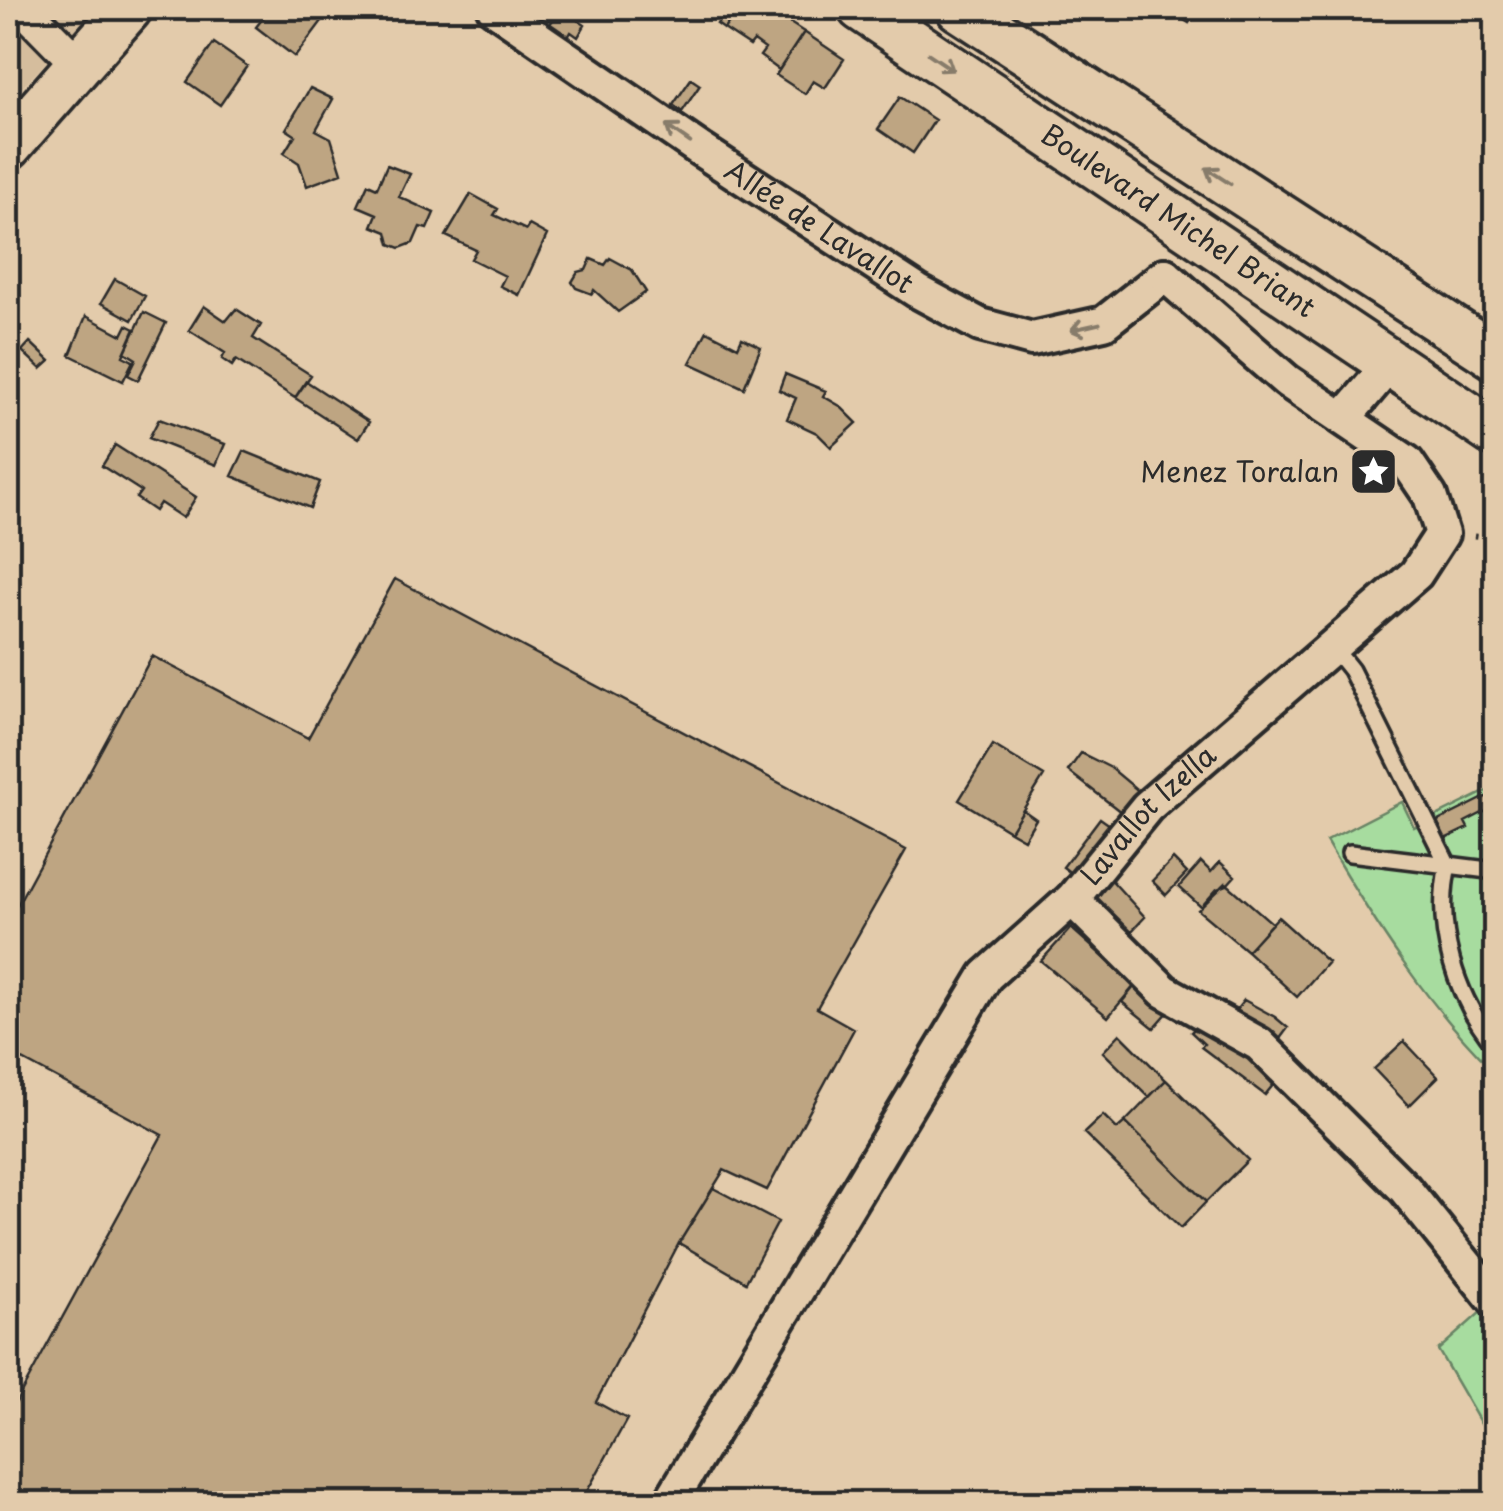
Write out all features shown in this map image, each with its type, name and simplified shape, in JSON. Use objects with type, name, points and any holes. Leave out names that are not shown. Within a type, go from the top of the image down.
[{"type":"main road","points":[[8,146],[129,8]]},
{"type":"main road","name":"Boulevard Michel Briant","points":[[860,8],[1496,434]]},
{"type":"main road","points":[[959,8],[1496,357]]},
{"type":"main road","points":[[1184,227],[1298,228]]},
{"type":"street","points":[[23,8],[79,64]]},
{"type":"street","name":"Allée de Lavallot","points":[[494,8],[751,183],[918,291],[980,325],[1032,339],[1104,322],[1165,274]]},
{"type":"street","points":[[1165,274],[1184,227]]},
{"type":"street","name":"Lavallot Izella","points":[[669,1504],[986,976],[1072,899],[1147,807],[1416,574],[1442,534],[1430,496],[1407,462],[1287,380],[1165,274]]},
{"type":"street","points":[[1344,418],[1390,364]]},
{"type":"street","points":[[1072,899],[1164,990],[1259,1044],[1406,1189],[1496,1302]]},
{"type":"lane","points":[[1331,645],[1350,670],[1448,865],[1444,911],[1450,952],[1462,994],[1496,1046]]},
{"type":"lane","points":[[1350,854],[1496,871]]},
{"type":"shaded area","points":[[8,8],[96,8],[8,103]]},
{"type":"green space","points":[[1495,787],[1495,1072],[1446,1019],[1403,962],[1326,841],[1402,802],[1414,827]]},
{"type":"green space","points":[[1482,1311],[1495,1326],[1495,1448],[1438,1350]]},
{"type":"building","points":[[271,8],[331,9],[295,57],[256,27]]},
{"type":"building","points":[[709,8],[739,8],[724,29],[717,24],[723,16]]},
{"type":"building","points":[[739,8],[767,8],[804,32],[779,70],[760,56],[765,49],[754,41],[750,46],[724,29]]},
{"type":"building","points":[[1164,8],[1199,8],[1189,23]]},
{"type":"building","points":[[565,11],[585,25],[578,37],[571,32],[567,39],[548,27],[556,15],[561,18]]},
{"type":"building","points":[[804,32],[844,59],[825,88],[813,81],[805,94],[776,75]]},
{"type":"building","points":[[214,43],[247,66],[220,105],[187,82]]},
{"type":"building","points":[[691,79],[700,85],[682,112],[673,105]]},
{"type":"building","points":[[310,88],[333,99],[316,130],[331,138],[342,173],[307,186],[299,163],[284,153],[295,135],[286,129]]},
{"type":"building","points":[[900,97],[935,120],[913,153],[878,129]]},
{"type":"building","points":[[387,165],[410,174],[399,197],[434,213],[427,229],[420,227],[413,243],[400,248],[390,244],[387,232],[372,226],[377,214],[358,206],[368,184],[377,188]]},
{"type":"building","points":[[471,194],[498,209],[494,215],[526,230],[529,225],[547,235],[519,295],[500,286],[505,276],[471,259],[476,250],[446,236]]},
{"type":"building","points":[[610,258],[632,270],[646,292],[618,312],[594,290],[592,294],[576,288],[572,282],[578,272],[586,270],[591,259],[605,265]]},
{"type":"building","points":[[115,279],[145,296],[132,320],[101,303]]},
{"type":"building","points":[[204,306],[226,321],[236,309],[261,325],[253,338],[311,375],[295,398],[236,360],[232,366],[222,359],[225,353],[189,330]]},
{"type":"building","points":[[144,312],[166,323],[138,380],[128,375],[136,359],[125,352]]},
{"type":"building","points":[[86,316],[122,335],[127,325],[135,329],[123,356],[133,361],[123,381],[70,355]]},
{"type":"building","points":[[707,331],[738,347],[742,338],[761,347],[744,388],[690,363]]},
{"type":"building","points":[[30,342],[50,361],[41,369],[22,351]]},
{"type":"building","points":[[785,374],[826,391],[823,396],[857,423],[831,447],[817,433],[787,419],[796,398],[779,390]]},
{"type":"building","points":[[306,381],[369,422],[358,439],[295,398]]},
{"type":"building","points":[[159,419],[225,444],[216,465],[149,438]]},
{"type":"building","points":[[115,445],[196,497],[183,518],[160,503],[155,511],[136,498],[141,491],[102,466]]},
{"type":"building","points":[[244,451],[320,482],[310,508],[232,476]]},
{"type":"building","points":[[395,579],[906,850],[817,1008],[854,1029],[767,1190],[724,1170],[679,1243],[596,1402],[627,1419],[580,1504],[8,1504],[8,1417],[162,1135],[8,1052],[8,922],[152,656],[308,738]]},
{"type":"building","points":[[993,745],[1044,776],[1010,831],[959,800]]},
{"type":"building","points":[[1081,753],[1111,768],[1141,793],[1121,812],[1068,771]]},
{"type":"building","points":[[1496,792],[1496,806],[1465,822],[1468,828],[1445,839],[1436,822]]},
{"type":"building","points":[[1023,810],[1036,819],[1024,839],[1010,831]]},
{"type":"building","points":[[1100,818],[1117,830],[1080,880],[1063,867]]},
{"type":"building","points":[[1173,859],[1187,873],[1166,895],[1152,881]]},
{"type":"building","points":[[1201,862],[1211,872],[1220,862],[1235,876],[1201,907],[1179,887]]},
{"type":"building","points":[[1105,873],[1145,917],[1129,934],[1090,891]]},
{"type":"building","points":[[1226,883],[1272,923],[1247,951],[1198,910]]},
{"type":"building","points":[[1278,917],[1328,962],[1297,997],[1247,951]]},
{"type":"building","points":[[1071,928],[1135,985],[1108,1017],[1041,961]]},
{"type":"building","points":[[1138,982],[1169,1011],[1154,1028],[1122,1002]]},
{"type":"building","points":[[1244,1000],[1288,1028],[1276,1044],[1219,1009],[1224,1002],[1237,1009]]},
{"type":"building","points":[[1201,1022],[1282,1074],[1265,1095],[1201,1047],[1204,1044],[1191,1032]]},
{"type":"building","points":[[1120,1034],[1166,1080],[1149,1097],[1103,1052]]},
{"type":"building","points":[[1404,1041],[1438,1077],[1409,1106],[1374,1069]]},
{"type":"building","points":[[1166,1080],[1248,1160],[1206,1202],[1125,1122]]},
{"type":"building","points":[[1103,1115],[1117,1129],[1125,1122],[1206,1202],[1181,1228],[1084,1133]]},
{"type":"building","points":[[713,1188],[778,1222],[746,1282],[679,1243]]},
{"type":"place","name":"Menez Toralan","points":[[1374,472]]}]
